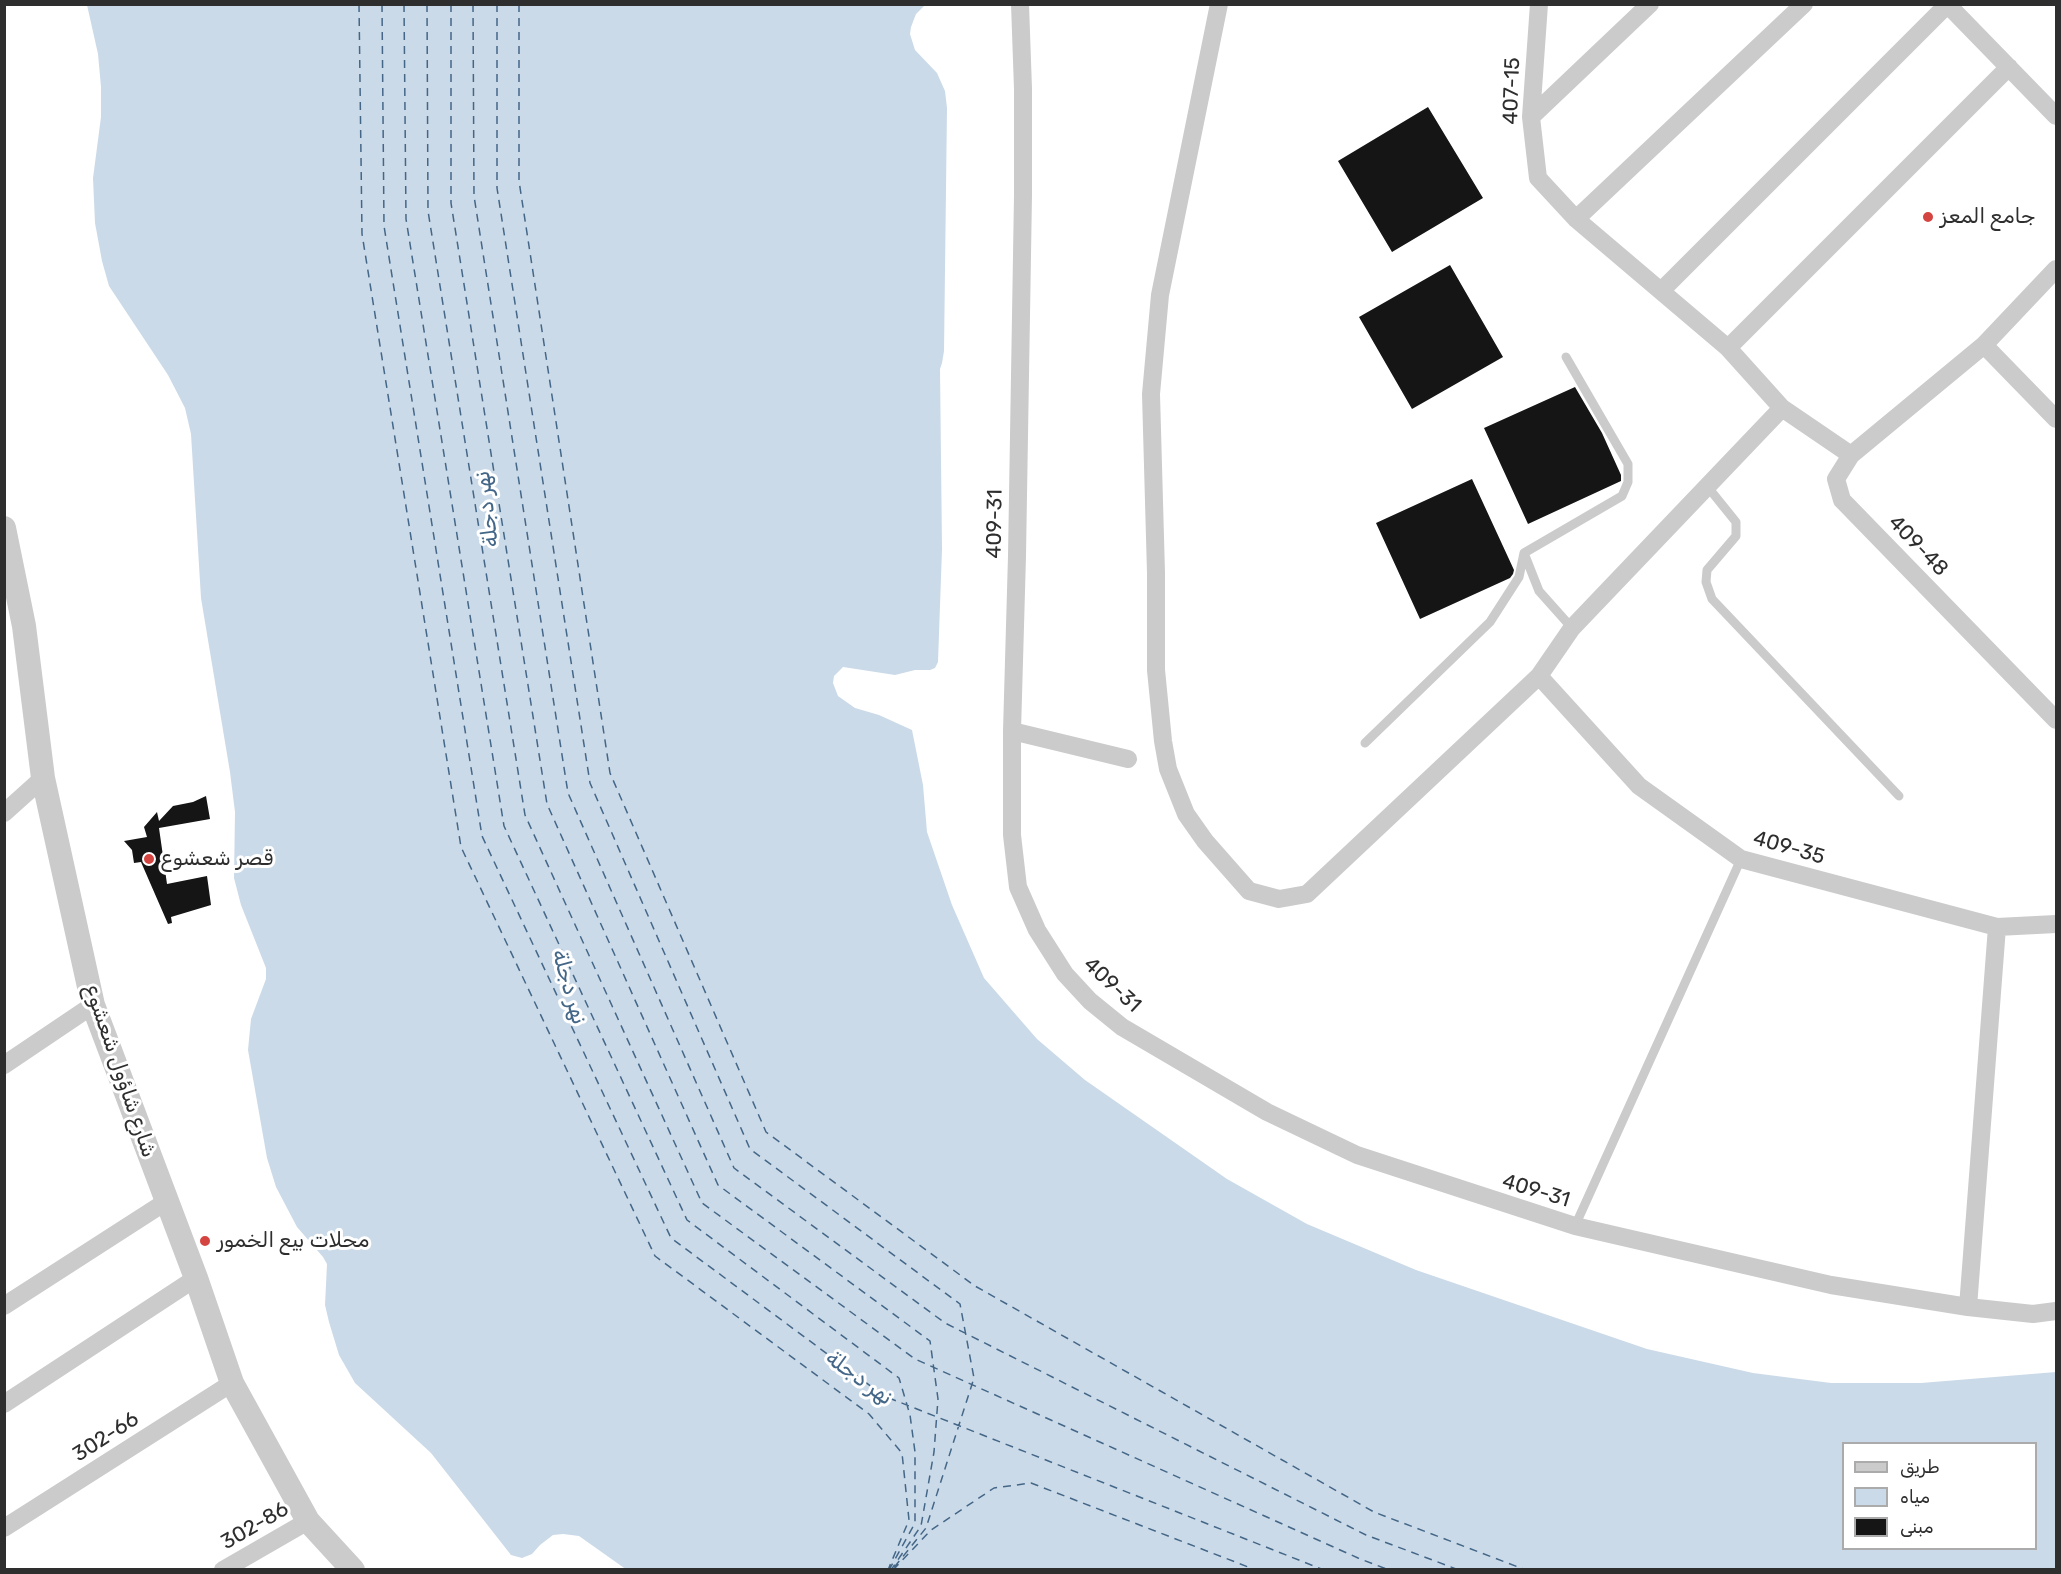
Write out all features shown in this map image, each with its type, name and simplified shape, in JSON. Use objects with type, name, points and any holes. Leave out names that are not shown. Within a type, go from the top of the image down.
[{"type":"street","name":"409-31","points":[[1020,4],[1023,183],[1012,835],[1018,887],[1037,930],[1065,974],[1090,1001],[1122,1027],[1266,1112],[1357,1155],[1575,1226],[1831,1285],[1968,1307],[2033,1314],[2056,1311]]},
{"type":"street","points":[[1219,4],[1160,295],[1151,394],[1156,670],[1163,741],[1167,760],[1186,813],[1205,841],[1249,891],[1279,898],[1307,894],[1539,676],[1572,628],[1782,408]]},
{"type":"street","name":"407-15","points":[[1539,4],[1531,117],[1538,178],[1576,219]]},
{"type":"street","points":[[1804,4],[1576,219],[1728,348],[1782,408],[1851,455],[1984,345],[2056,269]]},
{"type":"street","points":[[1661,291],[1947,5],[2056,116]]},
{"type":"street","points":[[1531,117],[1644,7]]},
{"type":"street","points":[[1728,348],[2009,67]]},
{"type":"street","points":[[1984,345],[2056,419]]},
{"type":"street","name":"409-48","points":[[1851,455],[1836,479],[1842,500],[2056,720]]},
{"type":"street","name":"شارع شاؤول شعشوع","points":[[4,528],[24,626],[43,778],[93,1005],[196,1278],[232,1383],[308,1521],[353,1569]]},
{"type":"street","name":"409-35","points":[[1539,676],[1639,786],[1741,859],[1996,927],[2056,924]]},
{"type":"street","points":[[1012,731],[1128,759]]},
{"type":"street","points":[[4,813],[43,778]]},
{"type":"street","points":[[1968,1307],[1996,927]]},
{"type":"street","points":[[4,1065],[93,1005]]},
{"type":"street","points":[[4,1306],[167,1202]]},
{"type":"street","points":[[4,1404],[196,1278]]},
{"type":"street","name":"302-66","points":[[4,1528],[232,1383]]},
{"type":"street","name":"302-86","points":[[223,1569],[308,1521]]},
{"type":"lane","points":[[1365,743],[1490,622],[1519,577],[1524,553],[1622,496],[1628,482],[1628,464],[1566,357]]},
{"type":"lane","points":[[1707,486],[1736,522],[1736,536],[1707,570],[1706,582],[1712,599],[1899,796]]},
{"type":"lane","points":[[1524,553],[1539,591],[1572,628]]},
{"type":"lane","points":[[1575,1226],[1741,859]]},
{"type":"water","name":"نهر دجلة","points":[[87,5],[925,5],[916,14],[910,34],[915,50],[937,73],[945,91],[947,108],[944,351],[940,369],[942,549],[938,662],[935,668],[930,670],[915,670],[895,675],[843,667],[834,676],[833,683],[838,696],[855,708],[879,715],[912,730],[923,785],[927,832],[952,905],[984,978],[1037,1039],[1085,1080],[1227,1179],[1307,1224],[1416,1270],[1647,1349],[1753,1373],[1831,1383],[1921,1383],[2056,1372],[2056,1569],[627,1570],[579,1536],[563,1534],[553,1535],[532,1554],[522,1558],[511,1555],[431,1453],[355,1383],[339,1355],[325,1305],[327,1264],[297,1227],[276,1187],[267,1158],[248,1050],[251,1019],[266,979],[266,968],[241,905],[234,878],[235,812],[201,598],[191,434],[185,408],[168,375],[109,286],[102,261],[95,223],[93,178],[101,117],[98,54]]},
{"type":"building","points":[[1428,107],[1483,198],[1392,252],[1338,161]]},
{"type":"building","points":[[1450,265],[1503,357],[1412,409],[1359,317]]},
{"type":"building","points":[[1575,387],[1602,433],[1621,475],[1621,481],[1528,524],[1484,428]]},
{"type":"building","points":[[1472,479],[1514,570],[1513,574],[1510,578],[1420,619],[1376,523]]},
{"type":"building","name":"قصر شعشوع","points":[[206,796],[210,819],[159,828],[167,884],[207,876],[211,905],[171,917],[172,923],[168,924],[141,862],[134,863],[132,850],[124,841],[147,837],[144,827],[157,812],[159,821],[173,806],[193,802]]},
{"type":"ferry route","points":[[359,4],[362,234],[461,847],[655,1256],[869,1414],[902,1453],[909,1520],[888,1570]]},
{"type":"ferry route","points":[[382,4],[384,226],[482,836],[671,1238],[884,1396],[1324,1570]]},
{"type":"ferry route","points":[[404,4],[406,219],[504,826],[687,1220],[899,1378],[910,1415],[915,1452],[915,1523],[889,1570]]},
{"type":"ferry route","points":[[427,4],[428,211],[525,815],[702,1203],[915,1359],[1389,1570]]},
{"type":"ferry route","points":[[451,4],[451,203],[547,804],[718,1185],[930,1341],[938,1399],[934,1452],[921,1526],[891,1570]]},
{"type":"ferry route","points":[[473,4],[474,196],[568,793],[734,1168],[945,1323],[1366,1535],[1459,1570]]},
{"type":"ferry route","points":[[497,4],[497,188],[590,783],[750,1149],[960,1304],[974,1378],[926,1528],[892,1570]]},
{"type":"ferry route","points":[[519,4],[519,181],[610,773],[766,1132],[975,1286],[1374,1512],[1526,1570]]},
{"type":"ferry route","points":[[893,1570],[931,1530],[994,1488],[1031,1483],[1256,1570]]},
{"type":"place","name":"جامع المعز","points":[[1928,217]]},
{"type":"place","name":"قصر شعشوع","points":[[149,859]]},
{"type":"place","name":"محلات بيع الخمور","points":[[205,1241]]}]
